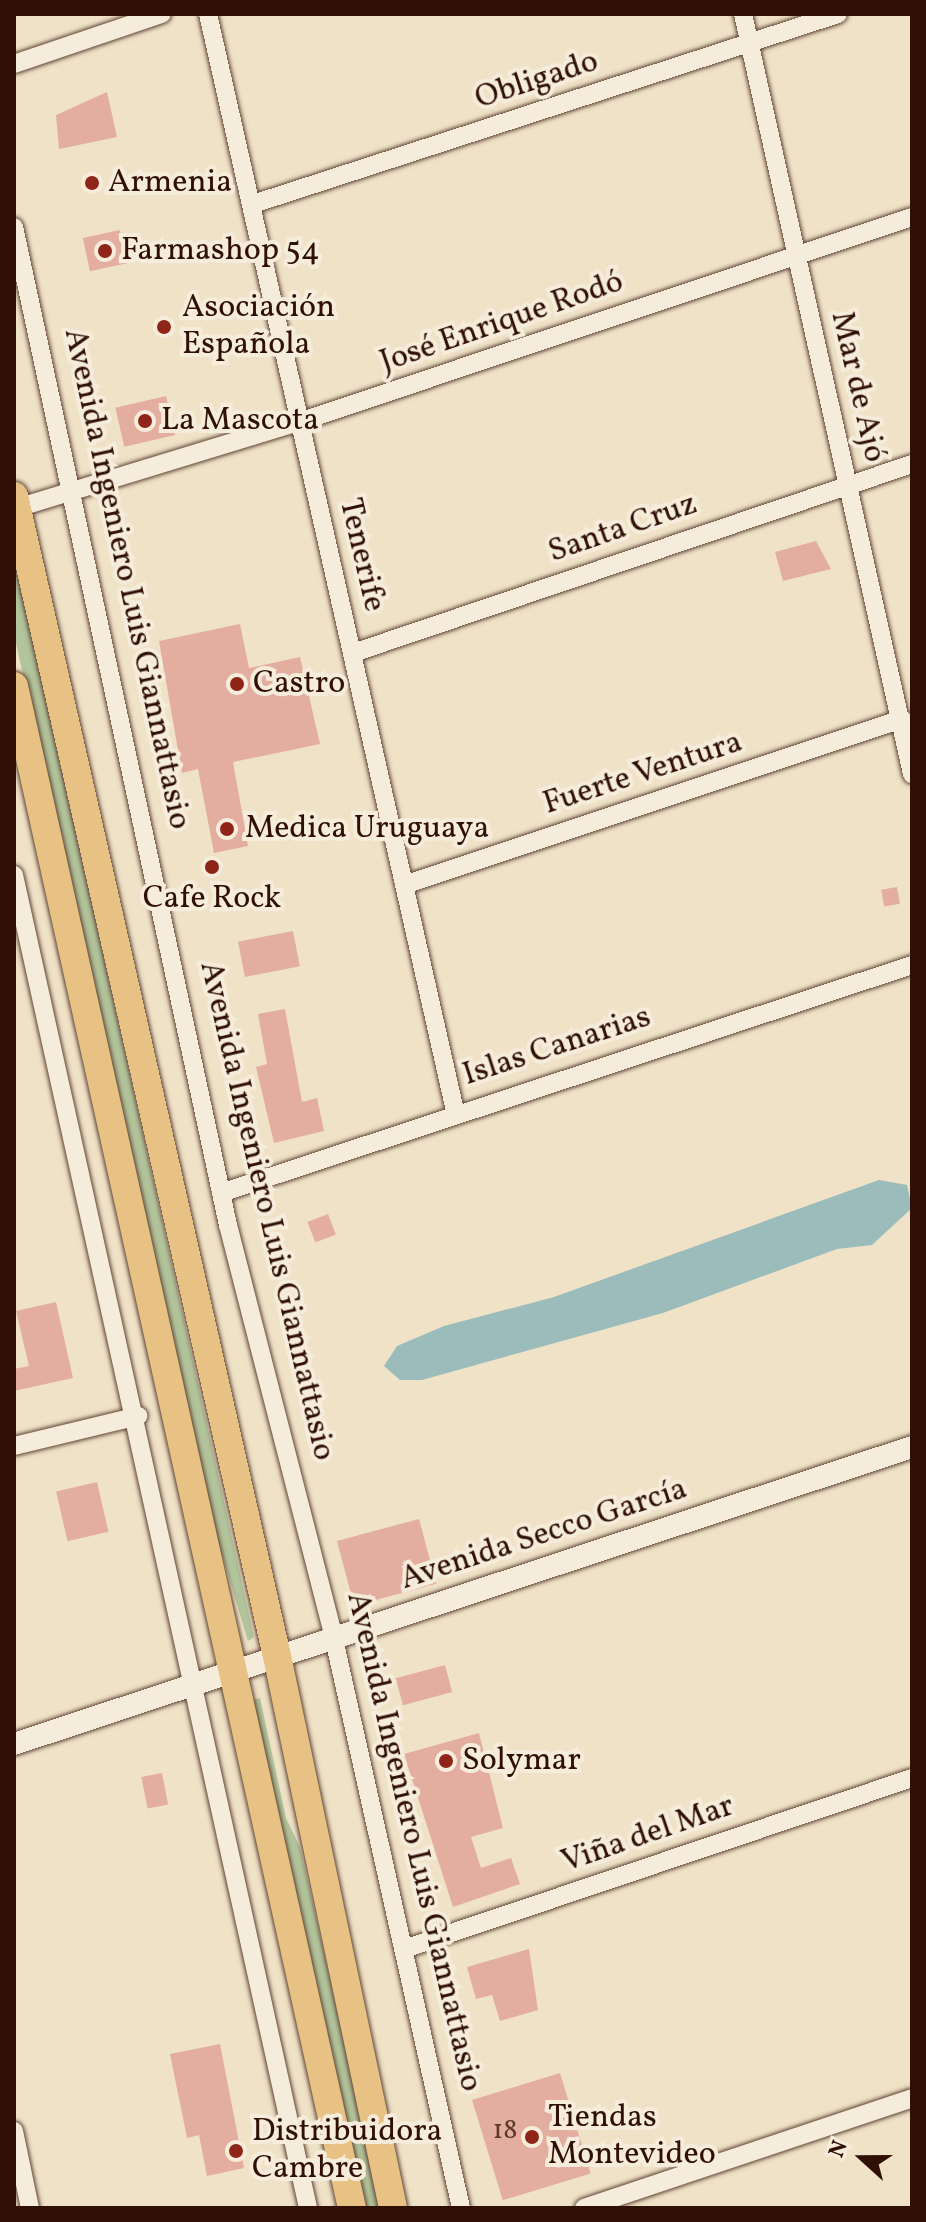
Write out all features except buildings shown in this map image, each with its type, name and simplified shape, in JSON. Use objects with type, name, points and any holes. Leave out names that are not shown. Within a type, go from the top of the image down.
[{"type":"main road","points":[[16,502],[277,1656],[393,2208]]},
{"type":"main road","points":[[14,686],[352,2208]]},
{"type":"street","points":[[14,64],[162,14]]},
{"type":"street","name":"Tenerife","points":[[208,14],[455,1111]]},
{"type":"street","name":"Mar de Ajó","points":[[743,14],[912,774]]},
{"type":"street","name":"Obligado","points":[[253,204],[838,14]]},
{"type":"street","name":"José Enrique Rodó","points":[[16,502],[75,490],[299,422],[912,217]]},
{"type":"street","name":"Avenida Ingeniero Luis Giannattasio","points":[[14,227],[75,490],[221,1193],[334,1639],[461,2208]]},
{"type":"street","name":"Santa Cruz","points":[[353,653],[912,464]]},
{"type":"street","name":"Fuerte Ventura","points":[[404,885],[902,719]]},
{"type":"street","points":[[14,875],[138,1416],[308,2208]]},
{"type":"street","name":"Islas Canarias","points":[[221,1193],[455,1111],[910,972]]},
{"type":"street","points":[[14,1446],[138,1416]]},
{"type":"street","name":"Avenida Secco García","points":[[14,1744],[195,1681],[334,1639],[912,1447]]},
{"type":"street","name":"Viña del Mar","points":[[404,1949],[912,1778]]},
{"type":"street","points":[[584,2208],[912,2098]]},
{"type":"street","points":[[14,2131],[30,2208]]},
{"type":"green space","points":[[14,551],[254,1637],[248,1641],[202,1488],[14,634]]},
{"type":"green space","points":[[260,1698],[286,1818],[300,1847],[382,2208],[363,2208],[252,1700]]},
{"type":"water","points":[[879,1180],[907,1185],[912,1208],[872,1245],[837,1249],[663,1313],[422,1380],[400,1380],[384,1366],[397,1346],[444,1326],[554,1297]]},
{"type":"place","name":"Armenia","points":[[92,183]]},
{"type":"place","name":"Farmashop 54","points":[[105,251]]},
{"type":"place","name":"Asociación Española","points":[[164,327]]},
{"type":"place","name":"La Mascota","points":[[145,421]]},
{"type":"place","name":"Castro","points":[[237,684]]},
{"type":"place","name":"Medica Uruguaya","points":[[227,829]]},
{"type":"place","name":"Cafe Rock","points":[[212,867]]},
{"type":"place","name":"Solymar","points":[[446,1761]]},
{"type":"place","name":"Tiendas Montevideo","points":[[532,2137]]},
{"type":"place","name":"Distribuidora Cambre","points":[[236,2151]]}]
